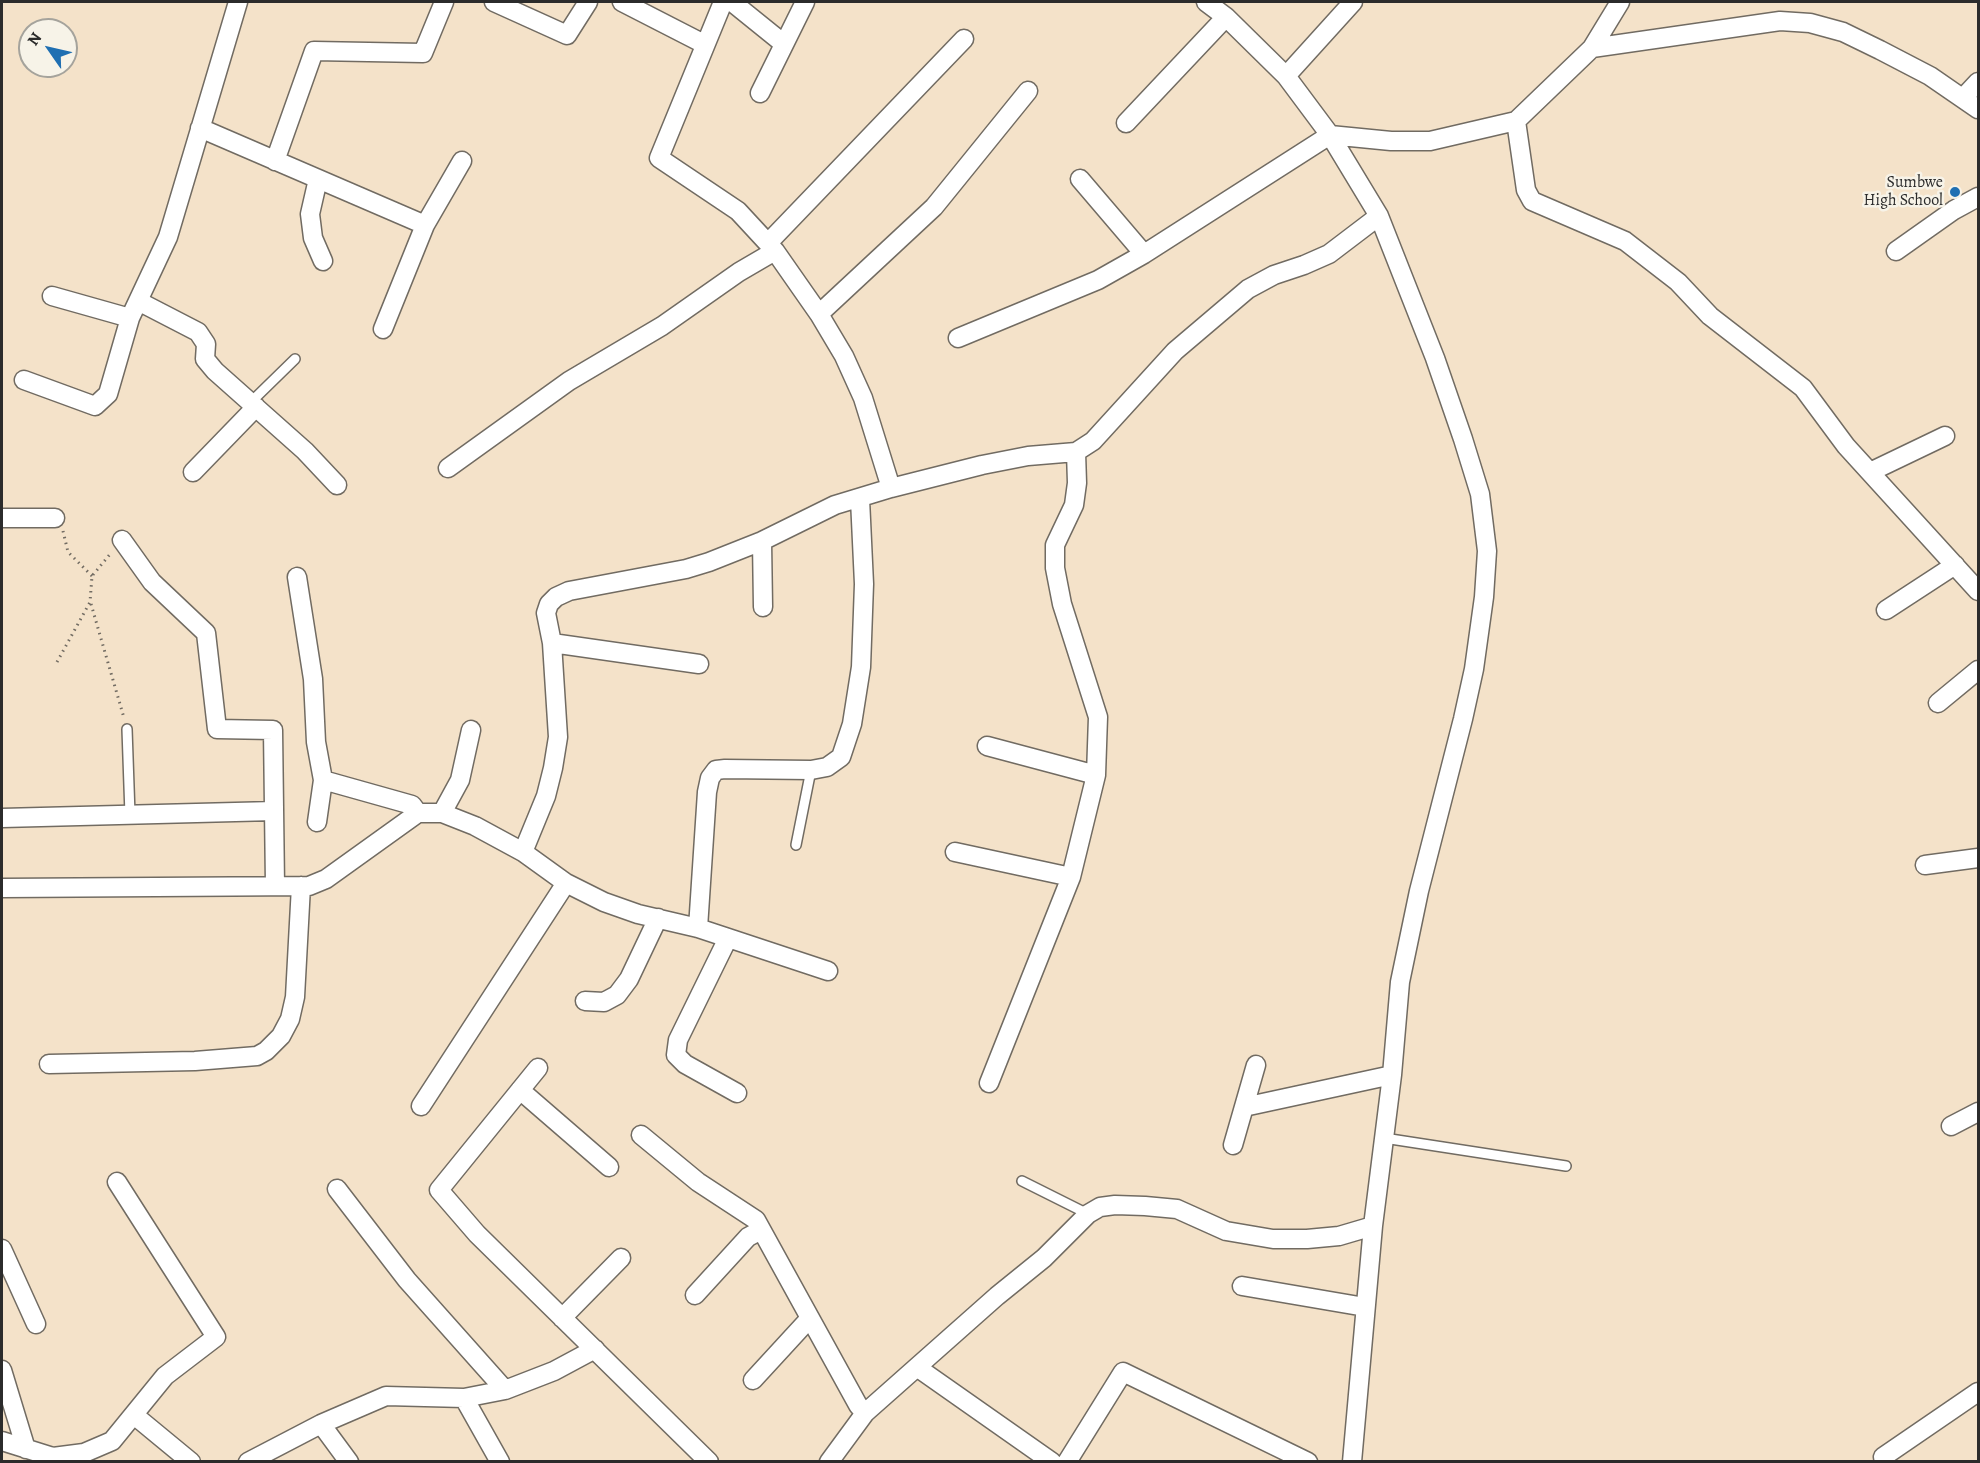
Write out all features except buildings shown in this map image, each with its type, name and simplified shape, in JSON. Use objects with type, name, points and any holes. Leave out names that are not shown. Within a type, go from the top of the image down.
[{"type":"street","points":[[24,380],[95,406],[108,394],[130,318],[168,237],[238,2]]},
{"type":"street","points":[[275,161],[314,51],[423,53],[444,2]]},
{"type":"street","points":[[494,2],[567,35],[588,2]]},
{"type":"street","points":[[622,2],[704,44]]},
{"type":"street","points":[[723,2],[659,158],[738,211],[771,247],[819,314],[844,356],[863,399],[891,488]]},
{"type":"street","points":[[732,2],[784,44]]},
{"type":"street","points":[[760,93],[805,2]]},
{"type":"street","points":[[1206,2],[1226,17],[1286,76],[1330,135],[1378,216],[1431,347],[1463,439],[1480,494],[1487,551],[1484,597],[1474,669],[1419,891],[1400,982],[1392,1075],[1373,1226],[1352,1461]]},
{"type":"street","points":[[1286,76],[1353,2]]},
{"type":"street","points":[[958,338],[1098,280],[1144,254],[1330,135],[1391,141],[1430,141],[1516,121],[1592,48],[1620,2]]},
{"type":"street","points":[[1126,123],[1226,17]]},
{"type":"street","points":[[1592,48],[1780,21],[1810,23],[1843,32],[1862,41],[1930,76],[1978,109]]},
{"type":"street","points":[[448,468],[569,381],[662,326],[771,247],[964,39]]},
{"type":"street","points":[[1963,98],[1978,82]]},
{"type":"street","points":[[819,314],[934,207],[1028,91]]},
{"type":"street","points":[[1516,121],[1526,190],[1532,201],[1624,241],[1678,282],[1710,316],[1803,388],[1846,446],[1978,591]]},
{"type":"street","points":[[200,128],[425,225]]},
{"type":"street","points":[[383,329],[425,225],[462,161]]},
{"type":"street","points":[[1080,178],[1144,254]]},
{"type":"street","points":[[318,179],[310,214],[313,238],[323,261]]},
{"type":"street","points":[[1896,251],[1954,210],[1978,197]]},
{"type":"street","points":[[523,852],[546,796],[558,737],[552,644],[546,613],[549,604],[556,597],[569,591],[686,569],[762,541],[835,505],[891,488],[982,465],[1029,456],[1076,452],[1094,441],[1175,351],[1248,289],[1274,275],[1329,254],[1378,216]]},
{"type":"street","points":[[52,296],[130,318]]},
{"type":"street","points":[[138,301],[198,332],[206,344],[205,359],[215,371],[305,451],[337,485]]},
{"type":"street","points":[[193,472],[253,404]]},
{"type":"street","points":[[1870,472],[1945,436]]},
{"type":"street","points":[[989,1083],[1071,878],[1096,775],[1098,717],[1062,604],[1055,568],[1056,545],[1074,505],[1077,483],[1076,452]]},
{"type":"street","points":[[698,928],[707,792],[710,778],[716,770],[811,770],[827,767],[841,757],[852,724],[861,667],[864,584],[860,499]]},
{"type":"street","points":[[2,518],[55,518]]},
{"type":"street","points":[[122,540],[152,582],[206,633],[218,729],[273,730],[275,886]]},
{"type":"street","points":[[762,541],[763,607]]},
{"type":"street","points":[[1886,610],[1955,565]]},
{"type":"street","points":[[297,577],[313,678],[316,742],[323,780],[317,822]]},
{"type":"street","points":[[552,644],[699,664]]},
{"type":"street","points":[[1938,703],[1978,670]]},
{"type":"street","points":[[442,813],[460,780],[471,729]]},
{"type":"street","points":[[987,746],[1096,775]]},
{"type":"street","points":[[323,780],[412,806],[418,813]]},
{"type":"street","points":[[2,818],[274,811]]},
{"type":"street","points":[[2,888],[309,886],[326,879],[418,813],[442,813],[475,826],[523,852],[566,883],[604,902],[698,928],[828,971]]},
{"type":"street","points":[[955,852],[1071,878]]},
{"type":"street","points":[[1925,865],[1978,858]]},
{"type":"street","points":[[421,1106],[566,883]]},
{"type":"street","points":[[49,1064],[195,1061],[257,1056],[266,1051],[281,1036],[290,1019],[295,997],[301,886]]},
{"type":"street","points":[[585,1001],[604,1002],[617,994],[629,979],[658,918]]},
{"type":"street","points":[[728,938],[678,1040],[676,1055],[685,1064],[737,1094]]},
{"type":"street","points":[[1233,1145],[1256,1065]]},
{"type":"street","points":[[538,1068],[439,1190],[477,1234],[709,1461]]},
{"type":"street","points":[[1244,1107],[1392,1075]]},
{"type":"street","points":[[520,1090],[609,1167]]},
{"type":"street","points":[[1952,1126],[1978,1112]]},
{"type":"street","points":[[641,1135],[698,1182],[756,1220],[858,1405],[865,1413]]},
{"type":"street","points":[[2,1441],[53,1457],[84,1453],[112,1441],[165,1376],[216,1337],[117,1182]]},
{"type":"street","points":[[337,1189],[407,1280],[505,1390]]},
{"type":"street","points":[[829,1461],[865,1413],[997,1296],[1044,1258],[1088,1214],[1100,1208],[1115,1205],[1177,1209],[1226,1231],[1273,1239],[1339,1236],[1373,1226]]},
{"type":"street","points":[[695,1295],[748,1237],[761,1230]]},
{"type":"street","points":[[2,1249],[36,1324]]},
{"type":"street","points":[[562,1318],[621,1258]]},
{"type":"street","points":[[1242,1286],[1365,1307]]},
{"type":"street","points":[[753,1380],[810,1318]]},
{"type":"street","points":[[248,1461],[321,1424],[386,1396],[464,1398],[505,1390],[554,1371],[595,1349]]},
{"type":"street","points":[[918,1368],[1052,1461]]},
{"type":"street","points":[[2,1370],[26,1449]]},
{"type":"street","points":[[1067,1461],[1123,1372],[1308,1461]]},
{"type":"street","points":[[1883,1457],[1978,1392]]},
{"type":"street","points":[[464,1398],[500,1461]]},
{"type":"street","points":[[134,1415],[191,1461]]},
{"type":"street","points":[[321,1424],[349,1461]]},
{"type":"lane","points":[[253,404],[295,359]]},
{"type":"lane","points":[[128,729],[130,815]]},
{"type":"lane","points":[[796,845],[811,770]]},
{"type":"lane","points":[[1384,1138],[1566,1166]]},
{"type":"lane","points":[[1022,1181],[1088,1214]]},
{"type":"path","points":[[55,518],[61,522],[68,552],[92,576]]},
{"type":"path","points":[[122,540],[92,576],[90,602],[128,729]]},
{"type":"path","points":[[57,662],[90,602]]},
{"type":"place","name":"Sumbwe High School","points":[[1955,192]]}]
